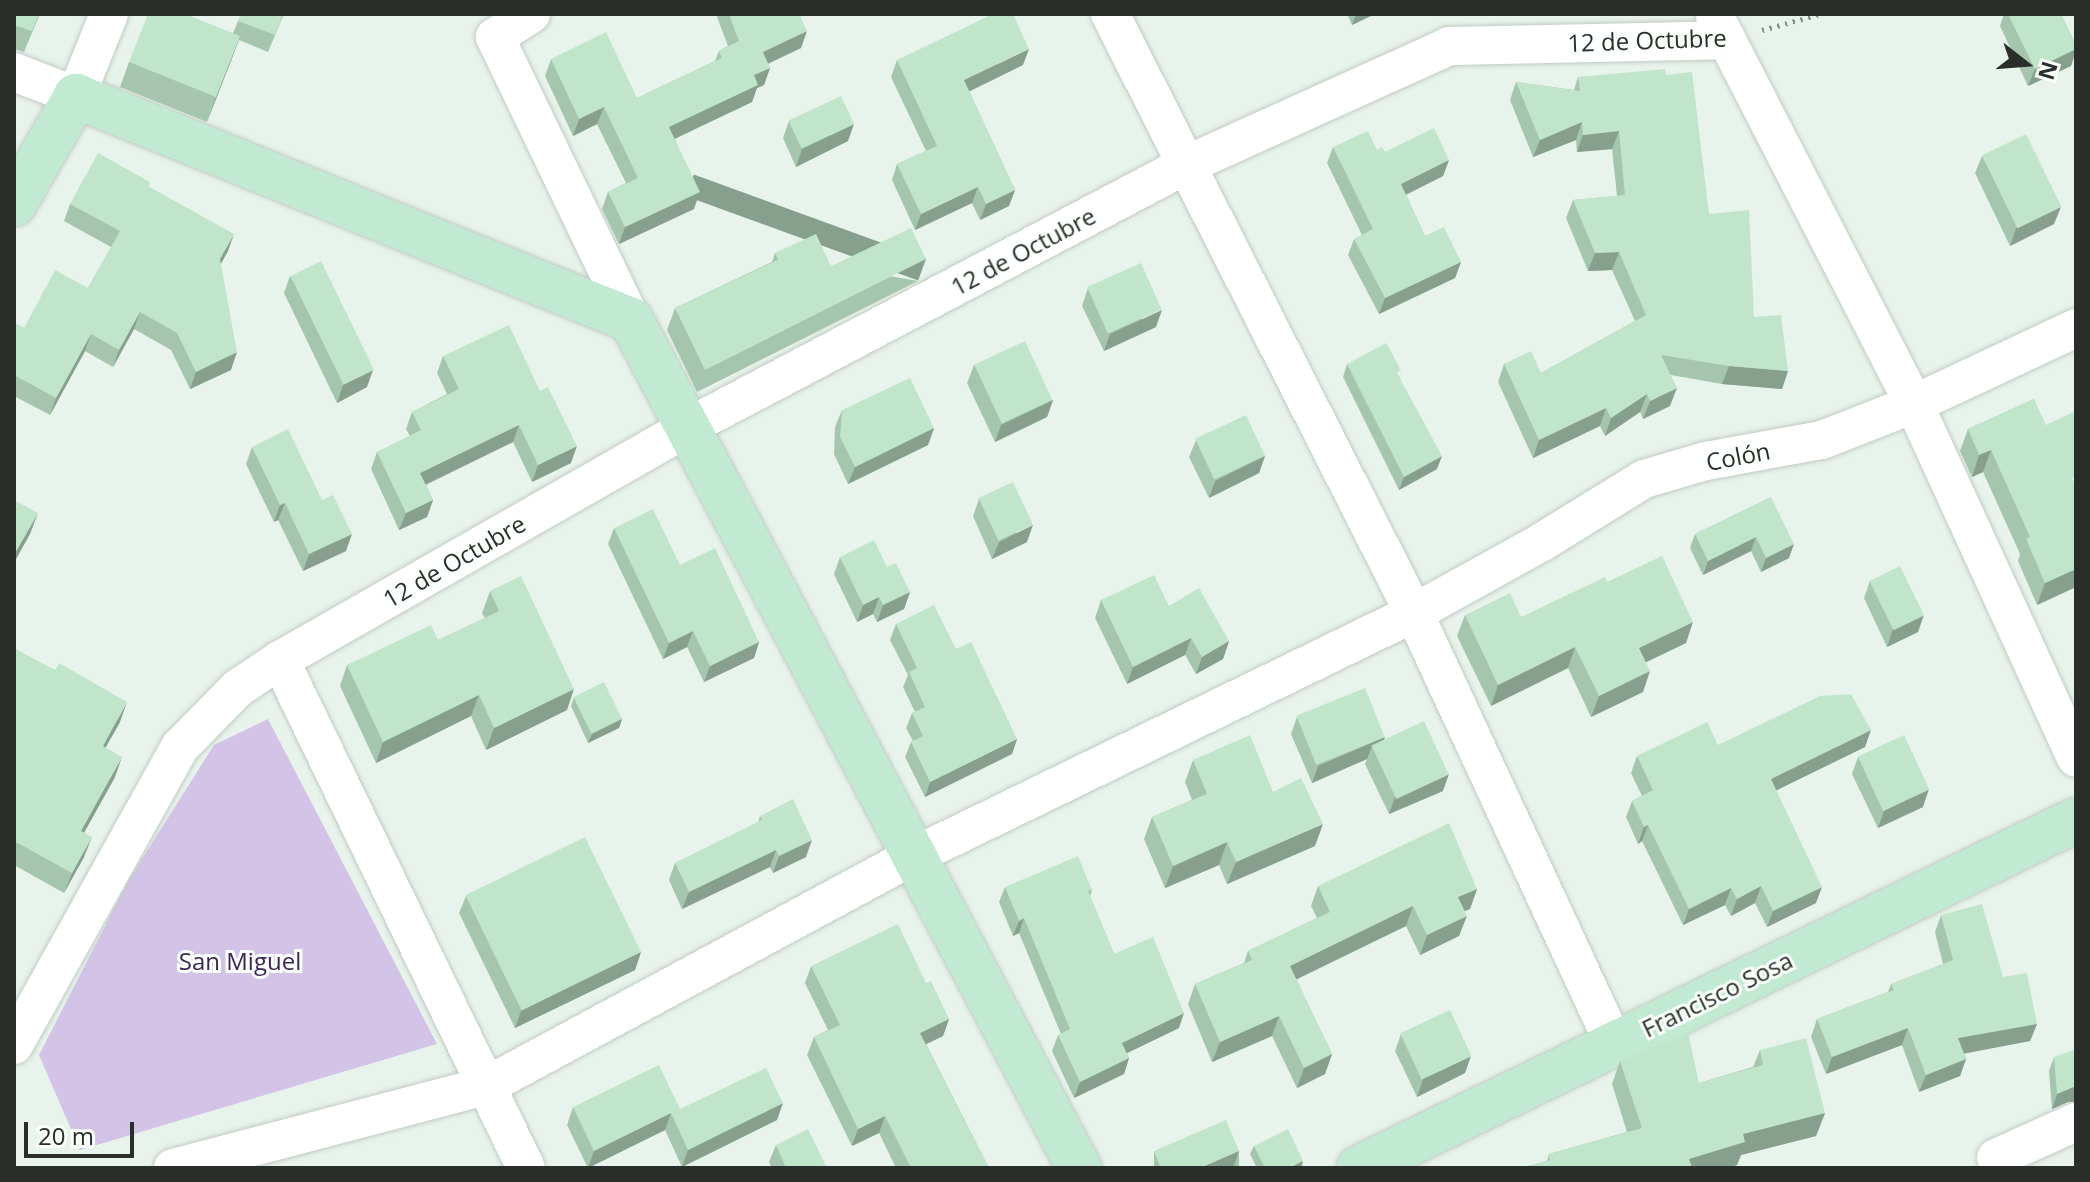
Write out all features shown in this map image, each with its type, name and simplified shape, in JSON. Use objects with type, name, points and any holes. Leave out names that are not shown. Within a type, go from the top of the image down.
[{"type":"street","points":[[14,204],[76,96],[109,14]]},
{"type":"street","points":[[531,14],[495,37],[631,320],[1079,1168]]},
{"type":"street","points":[[1110,14],[1414,613],[1614,1044]]},
{"type":"street","points":[[1720,27],[1914,404],[2076,758]]},
{"type":"street","name":"12 de Octubre","points":[[14,1045],[180,747],[238,688],[280,660],[688,427],[1186,165],[1449,46],[1720,27]]},
{"type":"street","points":[[14,72],[631,320]]},
{"type":"street","name":"Colón","points":[[173,1168],[486,1086],[914,856],[1414,613],[1542,542],[1644,479],[1706,461],[1822,440],[1914,404],[2076,328]]},
{"type":"street","points":[[280,660],[526,1168]]},
{"type":"street","name":"Francisco Sosa","points":[[1359,1168],[2076,820]]},
{"type":"street","points":[[1996,1158],[2076,1122]]},
{"type":"path","name":"12 de Octubre","points":[[1720,27],[1820,14]]},
{"type":"green space","name":"San Miguel","points":[[268,719],[437,1044],[80,1150],[39,1055],[128,881],[214,745]]},
{"type":"building","points":[[14,14],[39,14],[32,31],[14,25]]},
{"type":"building","points":[[148,14],[185,14],[240,36],[216,97],[129,62]]},
{"type":"building","points":[[241,14],[283,14],[275,35],[238,21]]},
{"type":"building","points":[[729,14],[799,14],[807,31],[763,52],[770,68],[754,75],[758,85],[669,127],[700,192],[625,227],[608,192],[638,178],[604,107],[579,119],[551,59],[606,32],[637,98],[722,58],[719,51],[739,41]]},
{"type":"building","points":[[993,14],[1013,14],[1029,49],[964,80],[1015,190],[986,204],[978,187],[921,214],[897,164],[937,146],[897,60]]},
{"type":"building","points":[[2008,14],[2061,14],[2076,49],[2035,69]]},
{"type":"building","points":[[1665,69],[1666,75],[1692,72],[1709,214],[1749,210],[1754,317],[1781,315],[1788,371],[1729,366],[1661,355],[1677,388],[1650,401],[1647,394],[1611,418],[1606,408],[1539,440],[1504,364],[1531,351],[1541,373],[1646,315],[1619,252],[1595,253],[1573,200],[1625,195],[1619,131],[1583,135],[1582,122],[1540,140],[1516,82],[1580,91],[1578,77]]},
{"type":"building","points":[[841,96],[854,124],[802,149],[788,121]]},
{"type":"building","points":[[1434,128],[1449,160],[1401,184],[1425,236],[1444,227],[1461,262],[1385,298],[1354,239],[1373,229],[1333,147],[1368,131],[1377,150],[1382,147],[1385,152]]},
{"type":"building","points":[[2026,134],[2062,207],[2017,228],[1982,155]]},
{"type":"building","points":[[98,153],[150,182],[148,186],[234,234],[220,259],[237,352],[196,372],[177,333],[140,312],[119,350],[91,334],[56,398],[14,375],[14,323],[24,328],[55,270],[88,288],[120,231],[70,204]]},
{"type":"building","points":[[911,228],[926,259],[705,370],[675,308],[778,260],[775,253],[816,234],[831,266]]},
{"type":"building","points":[[321,261],[374,370],[343,385],[290,276]]},
{"type":"building","points":[[1141,263],[1162,310],[1108,334],[1087,287]]},
{"type":"building","points":[[509,325],[540,391],[548,387],[577,446],[538,465],[519,425],[420,473],[433,500],[406,513],[377,452],[421,430],[412,412],[459,389],[443,356]]},
{"type":"building","points":[[1025,341],[1052,400],[1002,424],[974,365]]},
{"type":"building","points":[[1386,343],[1401,370],[1397,373],[1442,456],[1404,477],[1347,364]]},
{"type":"building","points":[[910,378],[934,428],[855,467],[840,437],[842,410]]},
{"type":"building","points":[[2034,399],[2046,425],[2076,411],[2076,476],[2072,478],[2076,487],[2076,569],[2045,583],[2026,539],[2030,537],[1991,450],[1979,455],[1968,429]]},
{"type":"building","points":[[1246,415],[1265,456],[1214,479],[1195,439]]},
{"type":"building","points":[[288,429],[322,500],[333,495],[352,534],[309,554],[285,503],[280,505],[252,447]]},
{"type":"building","points":[[1013,482],[1033,525],[998,541],[979,498]]},
{"type":"building","points":[[1771,497],[1794,544],[1766,558],[1756,537],[1708,561],[1695,534]]},
{"type":"building","points":[[14,500],[38,513],[15,553],[14,552]]},
{"type":"building","points":[[653,509],[680,565],[715,548],[759,642],[710,666],[693,631],[669,643],[614,528]]},
{"type":"building","points":[[874,540],[887,567],[896,563],[910,592],[883,605],[879,597],[863,605],[840,557]]},
{"type":"building","points":[[1662,556],[1693,622],[1639,648],[1650,671],[1599,696],[1575,647],[1498,685],[1465,615],[1510,593],[1521,617],[1605,577],[1607,582]]},
{"type":"building","points":[[1900,566],[1924,615],[1894,630],[1869,581]]},
{"type":"building","points":[[1154,575],[1169,606],[1199,588],[1229,641],[1202,657],[1191,638],[1133,667],[1101,600]]},
{"type":"building","points":[[521,576],[574,689],[494,728],[479,695],[383,742],[347,665],[431,625],[438,640],[499,611],[490,591]]},
{"type":"building","points":[[934,605],[956,649],[971,642],[1017,739],[930,782],[911,742],[923,736],[912,713],[925,707],[909,672],[917,668],[896,624]]},
{"type":"building","points":[[14,648],[55,670],[59,663],[127,702],[103,746],[122,757],[81,831],[92,837],[72,873],[14,841]]},
{"type":"building","points":[[604,682],[622,719],[591,734],[573,697]]},
{"type":"building","points":[[1365,688],[1385,737],[1316,765],[1296,716]]},
{"type":"building","points":[[1851,694],[1871,730],[1771,779],[1822,887],[1773,911],[1761,886],[1737,899],[1731,888],[1689,909],[1648,825],[1644,827],[1632,801],[1653,790],[1637,756],[1707,722],[1718,745],[1820,696]]},
{"type":"building","points":[[1424,721],[1449,774],[1396,799],[1371,746]]},
{"type":"building","points":[[1250,735],[1273,792],[1301,778],[1323,824],[1236,862],[1227,842],[1173,866],[1152,817],[1207,794],[1193,760]]},
{"type":"building","points":[[1904,735],[1929,789],[1883,811],[1858,757]]},
{"type":"building","points":[[793,799],[812,840],[779,856],[776,850],[689,892],[675,863],[762,820],[760,816]]},
{"type":"building","points":[[1449,823],[1477,889],[1458,897],[1467,916],[1427,935],[1413,906],[1290,966],[1332,1054],[1304,1068],[1279,1016],[1220,1042],[1195,984],[1252,960],[1248,951],[1330,912],[1318,886]]},
{"type":"building","points":[[585,837],[641,952],[522,1010],[465,895]]},
{"type":"building","points":[[1078,856],[1092,890],[1088,891],[1114,954],[1153,937],[1184,1013],[1122,1043],[1129,1058],[1080,1082],[1058,1035],[1070,1029],[1024,918],[1019,921],[1005,887]]},
{"type":"building","points":[[1982,904],[2003,977],[2027,973],[2037,1024],[1958,1038],[1966,1059],[1926,1075],[1908,1028],[1832,1057],[1817,1019],[1894,990],[1891,984],[1953,960],[1941,915]]},
{"type":"building","points":[[898,924],[926,983],[931,981],[949,1019],[920,1033],[989,1168],[911,1168],[885,1116],[858,1129],[814,1037],[840,1025],[811,966]]},
{"type":"building","points":[[1450,1010],[1472,1056],[1422,1079],[1400,1033]]},
{"type":"building","points":[[1688,1033],[1699,1083],[1763,1065],[1760,1050],[1806,1038],[1825,1113],[1743,1134],[1745,1142],[1689,1159],[1692,1168],[1520,1168],[1550,1160],[1549,1154],[1642,1128],[1620,1061]]},
{"type":"building","points":[[2076,1049],[2076,1088],[2057,1094],[2054,1057]]},
{"type":"building","points":[[659,1065],[680,1109],[766,1068],[783,1103],[688,1150],[671,1113],[594,1151],[573,1107]]},
{"type":"building","points":[[1226,1120],[1239,1151],[1200,1168],[1161,1168],[1154,1151]]},
{"type":"building","points":[[808,1129],[827,1168],[786,1168],[776,1145]]},
{"type":"building","points":[[1288,1129],[1303,1161],[1289,1168],[1265,1168],[1254,1146]]}]
